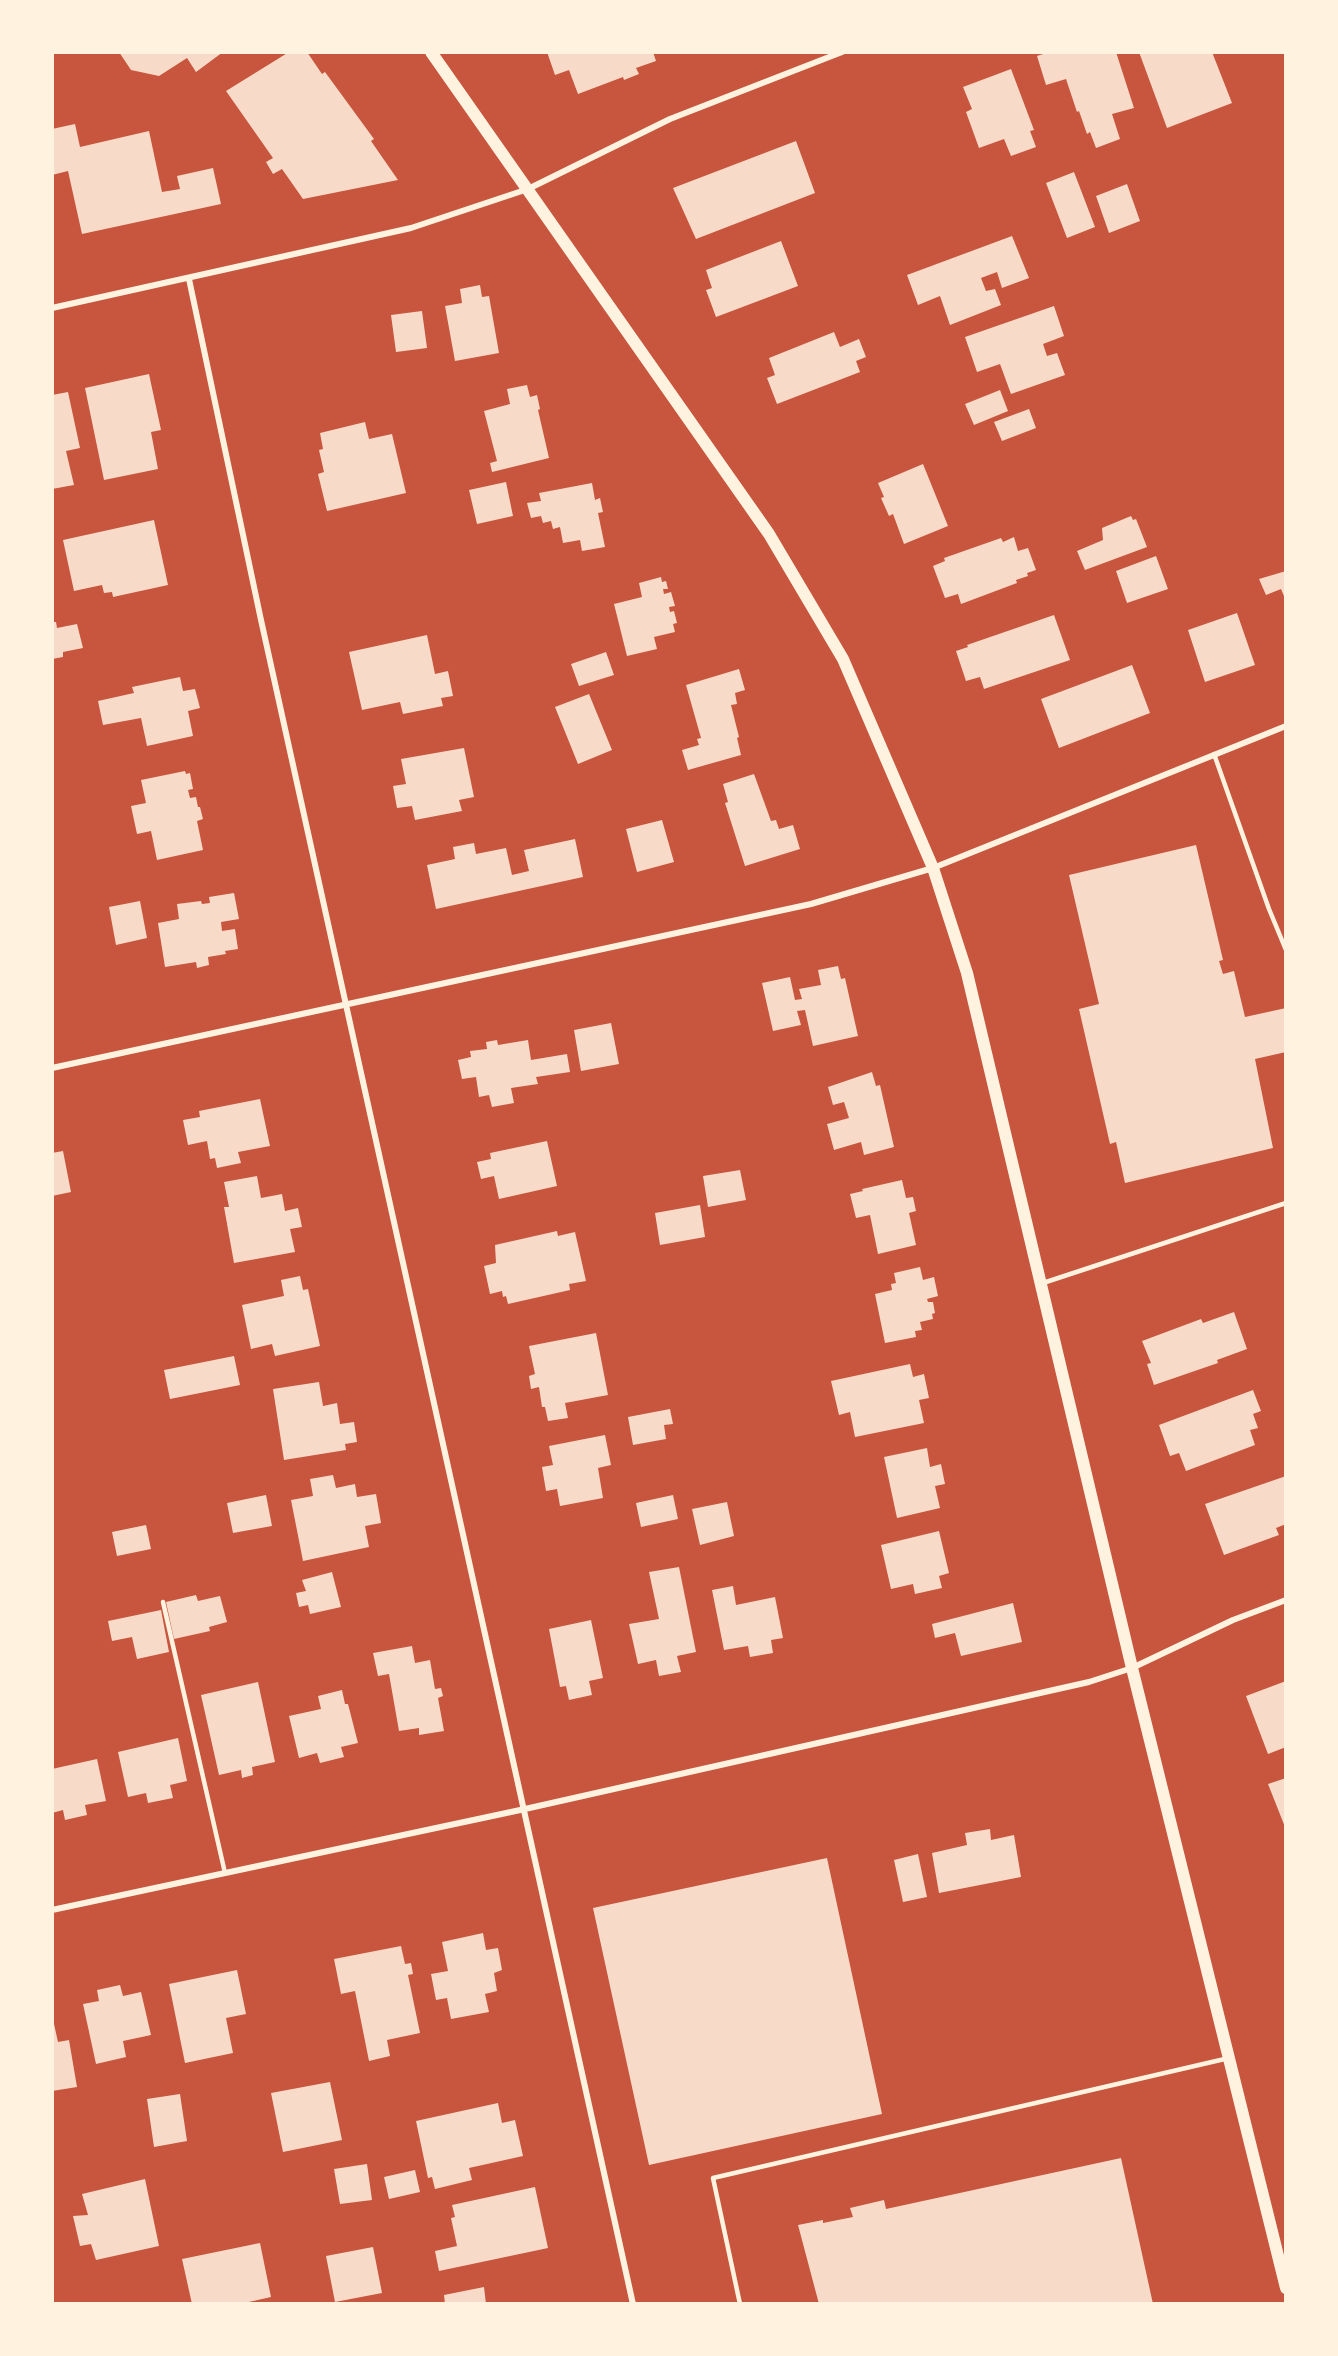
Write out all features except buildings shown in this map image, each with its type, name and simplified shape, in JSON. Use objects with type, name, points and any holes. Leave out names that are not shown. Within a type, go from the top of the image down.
[{"type":"main road","points":[[431,52],[769,534],[843,659],[933,868],[967,973],[1132,1668],[1286,2288]]},
{"type":"street","points":[[52,308],[411,228],[528,189],[670,119],[842,52]]},
{"type":"street","points":[[189,279],[261,620],[633,2304]]},
{"type":"street","points":[[52,1068],[811,904],[933,868],[1286,726]]},
{"type":"street","points":[[52,1910],[525,1809],[1089,1682],[1132,1668],[1233,1620],[1286,1600]]},
{"type":"lane","points":[[1215,754],[1269,909],[1286,950]]},
{"type":"lane","points":[[1040,1284],[1286,1203]]},
{"type":"lane","points":[[163,1602],[225,1873]]},
{"type":"lane","points":[[740,2304],[713,2178],[1229,2058]]}]
